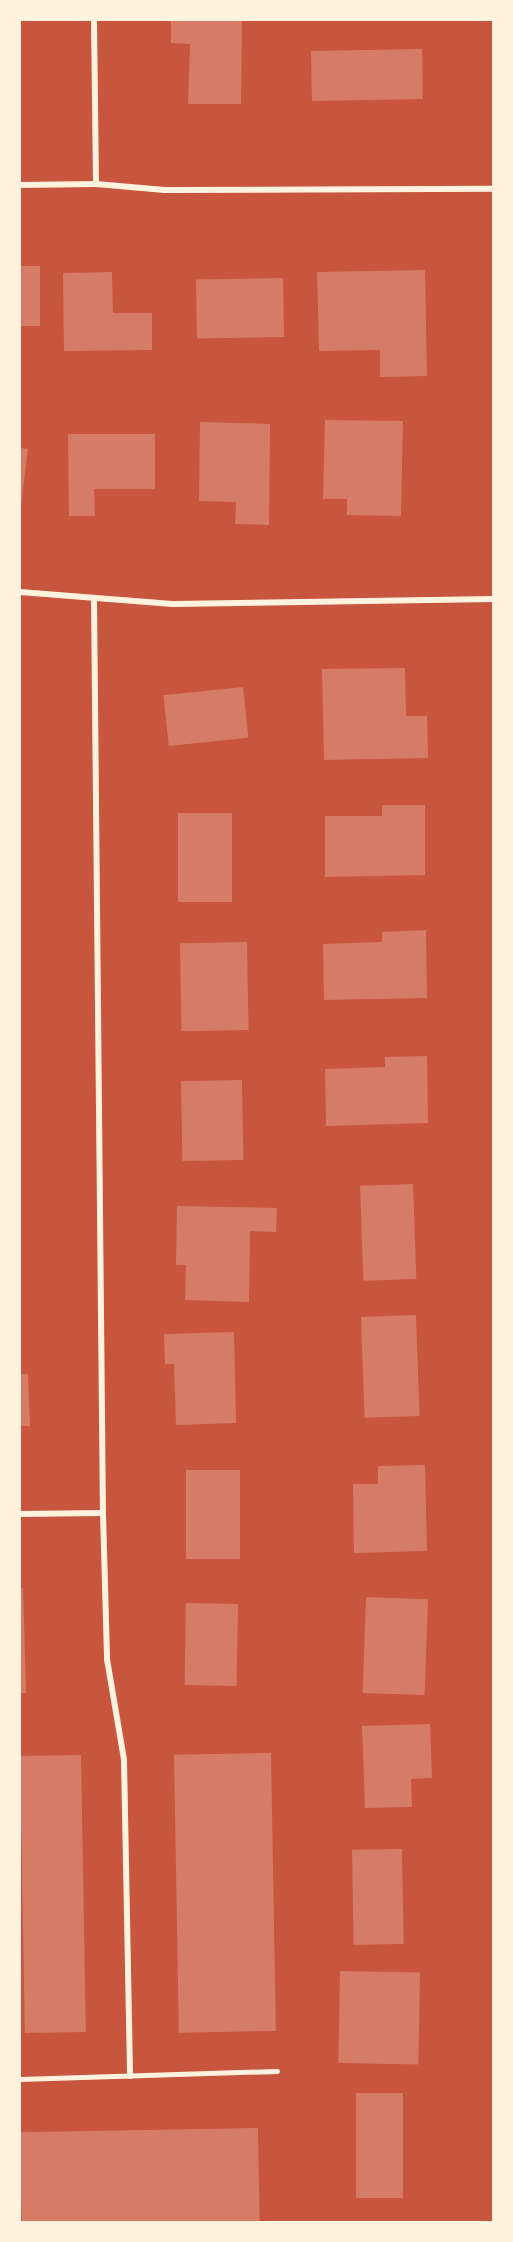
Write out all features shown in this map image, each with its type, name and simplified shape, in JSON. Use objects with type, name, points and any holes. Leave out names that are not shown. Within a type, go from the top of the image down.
[{"type":"street","points":[[94,20],[96,184]]},
{"type":"street","points":[[20,185],[96,184],[165,190],[494,189]]},
{"type":"street","points":[[20,592],[173,604],[494,599]]},
{"type":"street","points":[[94,598],[103,1513],[107,1659],[124,1760],[130,2076]]},
{"type":"street","points":[[20,1514],[103,1513]]},
{"type":"lane","points":[[20,2079],[277,2072]]},
{"type":"building","points":[[171,20],[242,20],[241,104],[188,104],[190,44],[171,43]]},
{"type":"building","points":[[422,49],[423,99],[312,101],[311,51]]},
{"type":"building","points":[[20,266],[40,266],[40,326],[20,326]]},
{"type":"building","points":[[425,270],[427,376],[380,377],[380,350],[319,351],[317,272]]},
{"type":"building","points":[[112,272],[113,313],[152,313],[152,350],[64,351],[63,273]]},
{"type":"building","points":[[283,278],[284,337],[197,339],[196,280]]},
{"type":"building","points":[[325,420],[403,421],[401,516],[347,515],[347,499],[323,499]]},
{"type":"building","points":[[200,422],[270,424],[269,525],[235,524],[236,502],[199,501]]},
{"type":"building","points":[[68,434],[155,434],[155,489],[94,489],[95,516],[69,516]]},
{"type":"building","points":[[20,448],[28,449],[20,507]]},
{"type":"building","points":[[405,668],[406,716],[427,716],[428,758],[324,760],[322,669]]},
{"type":"building","points":[[243,687],[248,738],[169,746],[163,695]]},
{"type":"building","points":[[382,805],[425,805],[425,875],[325,877],[325,816],[382,816]]},
{"type":"building","points":[[178,813],[232,813],[232,902],[178,902]]},
{"type":"building","points":[[426,930],[427,998],[324,1000],[323,944],[382,942],[382,932]]},
{"type":"building","points":[[247,942],[249,1030],[182,1031],[180,943]]},
{"type":"building","points":[[427,1056],[428,1123],[326,1126],[325,1069],[385,1067],[385,1057]]},
{"type":"building","points":[[242,1080],[243,1160],[182,1161],[181,1081]]},
{"type":"building","points":[[413,1184],[416,1279],[363,1281],[360,1186]]},
{"type":"building","points":[[177,1206],[277,1208],[276,1232],[250,1231],[249,1302],[185,1300],[186,1265],[176,1265]]},
{"type":"building","points":[[416,1315],[420,1416],[365,1418],[361,1317]]},
{"type":"building","points":[[234,1332],[236,1423],[176,1425],[174,1364],[165,1364],[164,1334]]},
{"type":"building","points":[[20,1374],[28,1374],[30,1426],[20,1426]]},
{"type":"building","points":[[425,1465],[427,1551],[354,1553],[353,1484],[378,1484],[378,1466]]},
{"type":"building","points":[[186,1470],[240,1470],[240,1559],[186,1559]]},
{"type":"building","points":[[23,1588],[26,1693],[20,1693],[20,1589]]},
{"type":"building","points":[[366,1597],[428,1599],[425,1695],[363,1693]]},
{"type":"building","points":[[186,1603],[238,1604],[237,1686],[185,1685]]},
{"type":"building","points":[[430,1724],[432,1778],[411,1779],[412,1807],[365,1808],[362,1726]]},
{"type":"building","points":[[271,1753],[276,2031],[179,2033],[174,1755]]},
{"type":"building","points":[[81,1755],[86,2032],[25,2033],[20,1756]]},
{"type":"building","points":[[402,1849],[404,1944],[354,1945],[352,1850]]},
{"type":"building","points":[[340,1971],[420,1972],[418,2064],[338,2063]]},
{"type":"building","points":[[356,2093],[403,2093],[403,2198],[356,2198]]},
{"type":"building","points":[[258,2128],[260,2222],[22,2222],[20,2132]]}]
